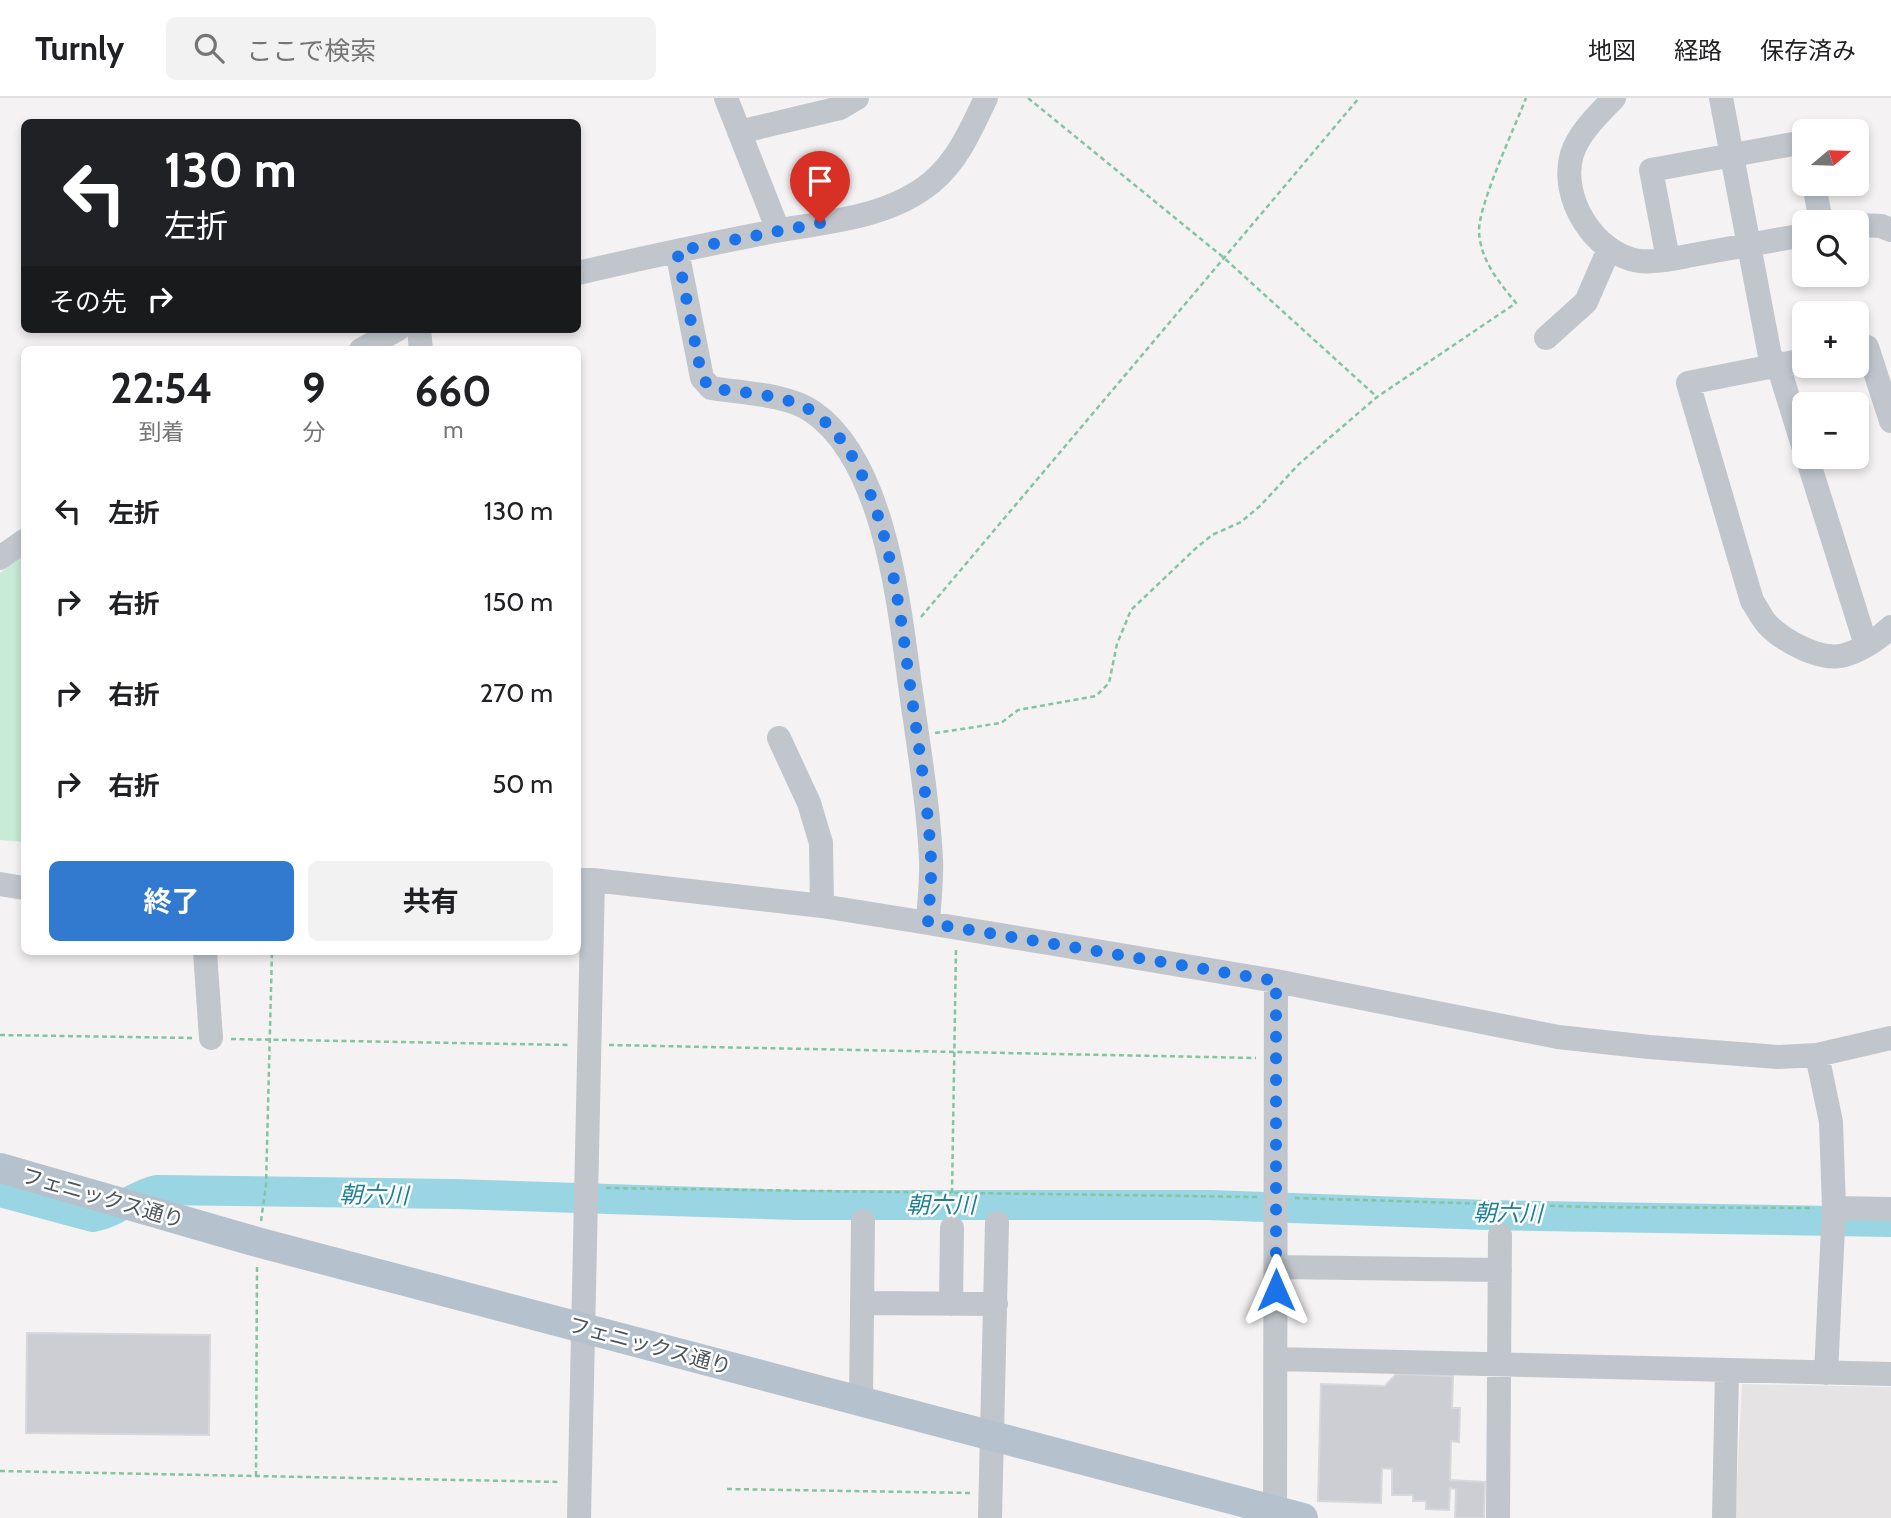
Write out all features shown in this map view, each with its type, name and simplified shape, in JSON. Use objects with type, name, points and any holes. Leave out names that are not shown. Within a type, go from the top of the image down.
[{"type":"main road","name":"フェニックス通り","points":[[0,1168],[257,1242],[1289,1514]]},
{"type":"street","points":[[726,98],[778,230]]},
{"type":"street","points":[[739,132],[840,108],[858,98]]},
{"type":"street","points":[[581,272],[778,230],[863,215],[900,202],[920,190],[961,151],[986,98]]},
{"type":"street","points":[[1614,98],[1588,127],[1573,152],[1569,174],[1574,201],[1588,228],[1609,249],[1639,261],[1668,259],[1792,237]]},
{"type":"street","points":[[1721,98],[1770,356],[1778,365],[1792,410]]},
{"type":"street","points":[[1668,259],[1651,170],[1792,144]]},
{"type":"street","points":[[1869,226],[1891,230]]},
{"type":"street","points":[[1546,338],[1586,302],[1609,249]]},
{"type":"street","points":[[677,251],[702,378],[711,388],[794,402],[814,412],[842,440],[857,465],[873,503],[889,553],[904,633],[918,736],[931,861],[928,923]]},
{"type":"street","points":[[368,346],[391,333]]},
{"type":"street","points":[[1872,346],[1891,421]]},
{"type":"street","points":[[1792,362],[1688,383],[1752,601],[1767,624],[1791,644],[1815,653],[1842,656],[1866,645],[1891,627]]},
{"type":"street","points":[[1811,469],[1866,645]]},
{"type":"street","points":[[0,558],[21,543]]},
{"type":"street","points":[[779,738],[809,803],[821,844],[822,906]]},
{"type":"street","points":[[579,1518],[589,1045],[585,880],[822,906],[928,923],[1276,981],[1558,1037],[1778,1057],[1817,1055],[1891,1038]]},
{"type":"street","points":[[0,884],[21,888]]},
{"type":"street","points":[[205,955],[211,1038]]},
{"type":"street","points":[[1276,981],[1276,1359],[1289,1514]]},
{"type":"street","points":[[1817,1055],[1831,1122],[1834,1216],[1826,1373]]},
{"type":"street","points":[[1834,1216],[1891,1209]]},
{"type":"street","points":[[861,1401],[863,1221]]},
{"type":"street","points":[[990,1518],[998,1223]]},
{"type":"street","points":[[951,1304],[952,1228]]},
{"type":"street","points":[[1498,1518],[1500,1236]]},
{"type":"street","points":[[1276,1267],[1500,1270]]},
{"type":"street","points":[[862,1303],[996,1304]]},
{"type":"street","points":[[1276,1359],[1891,1374]]},
{"type":"street","points":[[1724,1518],[1727,1370]]},
{"type":"path","points":[[1028,98],[1223,257],[1377,397]]},
{"type":"path","points":[[904,633],[918,621],[1359,98]]},
{"type":"path","points":[[918,736],[1002,723],[1018,710],[1096,696],[1109,683],[1117,644],[1131,610],[1212,535],[1241,522],[1300,464],[1377,397],[1516,303],[1493,274],[1484,253],[1479,230],[1487,197],[1526,98]]},
{"type":"path","points":[[952,1193],[957,928]]},
{"type":"path","points":[[264,1204],[272,955]]},
{"type":"path","points":[[0,1035],[1276,1058]]},
{"type":"path","points":[[587,1194],[952,1193],[1276,1205],[1588,1207],[1834,1216]]},
{"type":"path","points":[[256,1476],[257,1242]]},
{"type":"path","points":[[0,1471],[579,1482]]},
{"type":"path","points":[[727,1489],[991,1493]]},
{"type":"shaded area","points":[[1742,1384],[1891,1387],[1891,1518],[1735,1518]]},
{"type":"green space","points":[[21,558],[21,842],[0,840],[0,573]]},
{"type":"building","points":[[27,1333],[210,1335],[209,1435],[26,1433]]},
{"type":"building","points":[[1396,1374],[1453,1376],[1452,1408],[1460,1408],[1459,1442],[1451,1441],[1450,1480],[1485,1482],[1484,1518],[1455,1518],[1456,1489],[1450,1488],[1449,1510],[1426,1509],[1426,1501],[1413,1501],[1413,1495],[1392,1495],[1392,1469],[1382,1468],[1381,1503],[1318,1501],[1321,1384],[1385,1386]]},
{"type":"waterway","name":"朝六川","points":[[0,1192],[93,1217],[157,1190],[453,1194],[796,1205],[1209,1205],[1488,1215],[1891,1222]]},
{"type":"route","points":[[820,223],[677,251],[702,378],[711,388],[794,402],[814,412],[842,440],[857,465],[873,503],[889,553],[904,633],[918,736],[931,861],[928,923],[1276,981],[1276,1290]]}]
